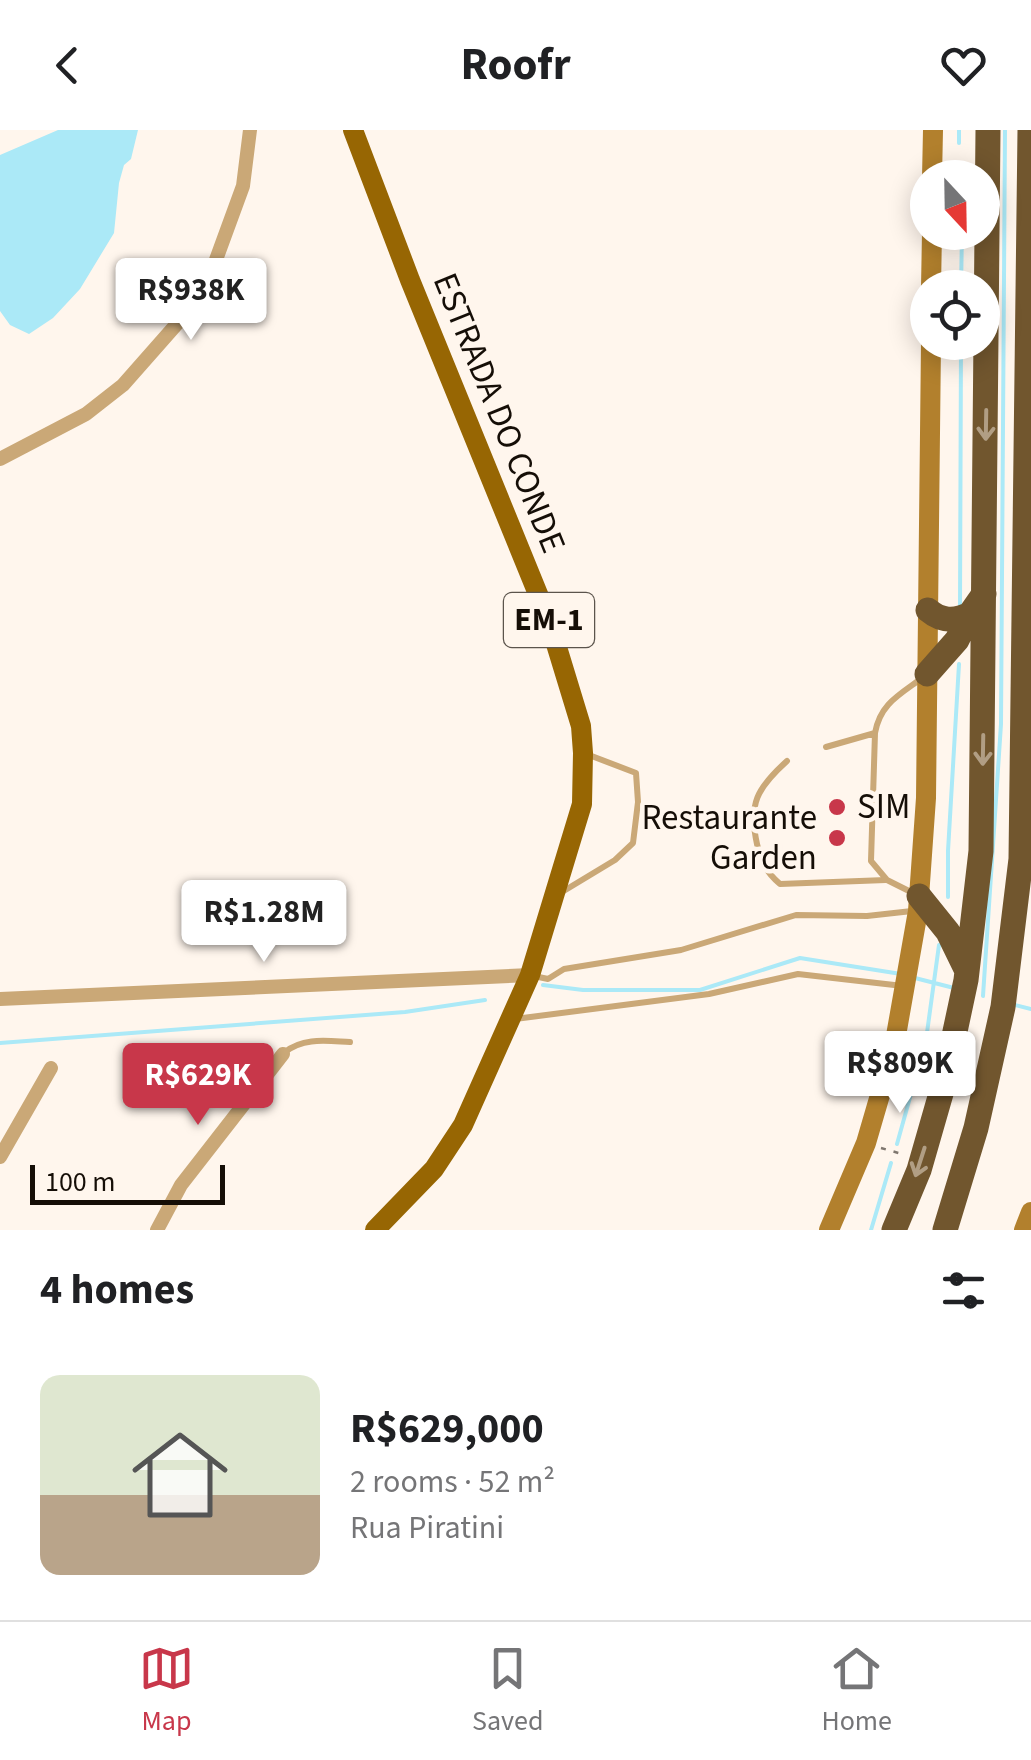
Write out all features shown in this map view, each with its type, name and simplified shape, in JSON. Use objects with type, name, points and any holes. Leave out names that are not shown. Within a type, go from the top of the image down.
[{"type":"highway","points":[[894,1230],[919,1170],[965,984],[982,850],[977,604],[988,130]]},
{"type":"highway","points":[[945,1230],[976,1128],[1005,995],[1022,841],[1030,130]]},
{"type":"highway","points":[[928,610],[952,620],[977,604]]},
{"type":"highway","points":[[927,674],[957,640],[977,604]]},
{"type":"highway","points":[[918,903],[948,932],[965,984]]},
{"type":"main road","name":"ESTRADA DO CONDE","points":[[353,130],[549,621],[582,726],[582,804],[530,975],[511,1015]]},
{"type":"main road","points":[[932,160],[933,130]]},
{"type":"main road","points":[[830,1230],[866,1143],[894,1047],[918,903],[926,798],[930,360]]},
{"type":"main road","name":"EM-1","points":[[375,1230],[434,1170],[463,1125],[511,1015]]},
{"type":"main road","points":[[1024,1230],[1031,1212]]},
{"type":"street","points":[[0,459],[86,414],[124,385],[190,310],[213,268],[243,186],[250,130]]},
{"type":"street","points":[[0,999],[530,975]]},
{"type":"street","points":[[157,1230],[181,1185],[282,1054]]},
{"type":"street","points":[[0,1156],[51,1068]]},
{"type":"lane","points":[[918,903],[887,880],[871,861],[875,733],[884,706],[927,674]]},
{"type":"lane","points":[[826,747],[875,733]]},
{"type":"lane","points":[[553,898],[615,860],[633,843],[638,802],[636,774],[583,753]]},
{"type":"lane","points":[[787,761],[756,798],[751,817],[768,874],[780,884],[887,880]]},
{"type":"lane","points":[[530,975],[548,979],[564,969],[681,950],[796,916],[866,916],[918,903]]},
{"type":"lane","points":[[511,1015],[709,994],[798,974],[906,979]]},
{"type":"lane","points":[[282,1054],[296,1044],[317,1040],[350,1042]]},
{"type":"path","points":[[866,1143],[910,1156]]},
{"type":"water","points":[[58,130],[138,130],[131,159],[124,165],[119,183],[114,233],[80,289],[53,318],[29,334],[10,325],[0,311],[0,155]]},
{"type":"waterway","points":[[959,130],[959,143]]},
{"type":"waterway","points":[[983,996],[1001,724],[1005,130]]},
{"type":"waterway","points":[[961,270],[962,250]]},
{"type":"waterway","points":[[960,607],[961,360]]},
{"type":"waterway","points":[[948,897],[959,664]]},
{"type":"waterway","points":[[897,1144],[926,1040],[939,945]]},
{"type":"waterway","points":[[543,985],[583,990],[700,990],[800,958],[901,974]]},
{"type":"waterway","points":[[915,978],[954,988]]},
{"type":"waterway","points":[[0,1043],[405,1012],[485,1000]]},
{"type":"waterway","points":[[1011,1004],[1031,1009]]},
{"type":"waterway","points":[[871,1230],[891,1163]]},
{"type":"place","name":"SIM","points":[[837,807]]},
{"type":"place","name":"Restaurante Garden","points":[[837,838]]}]
